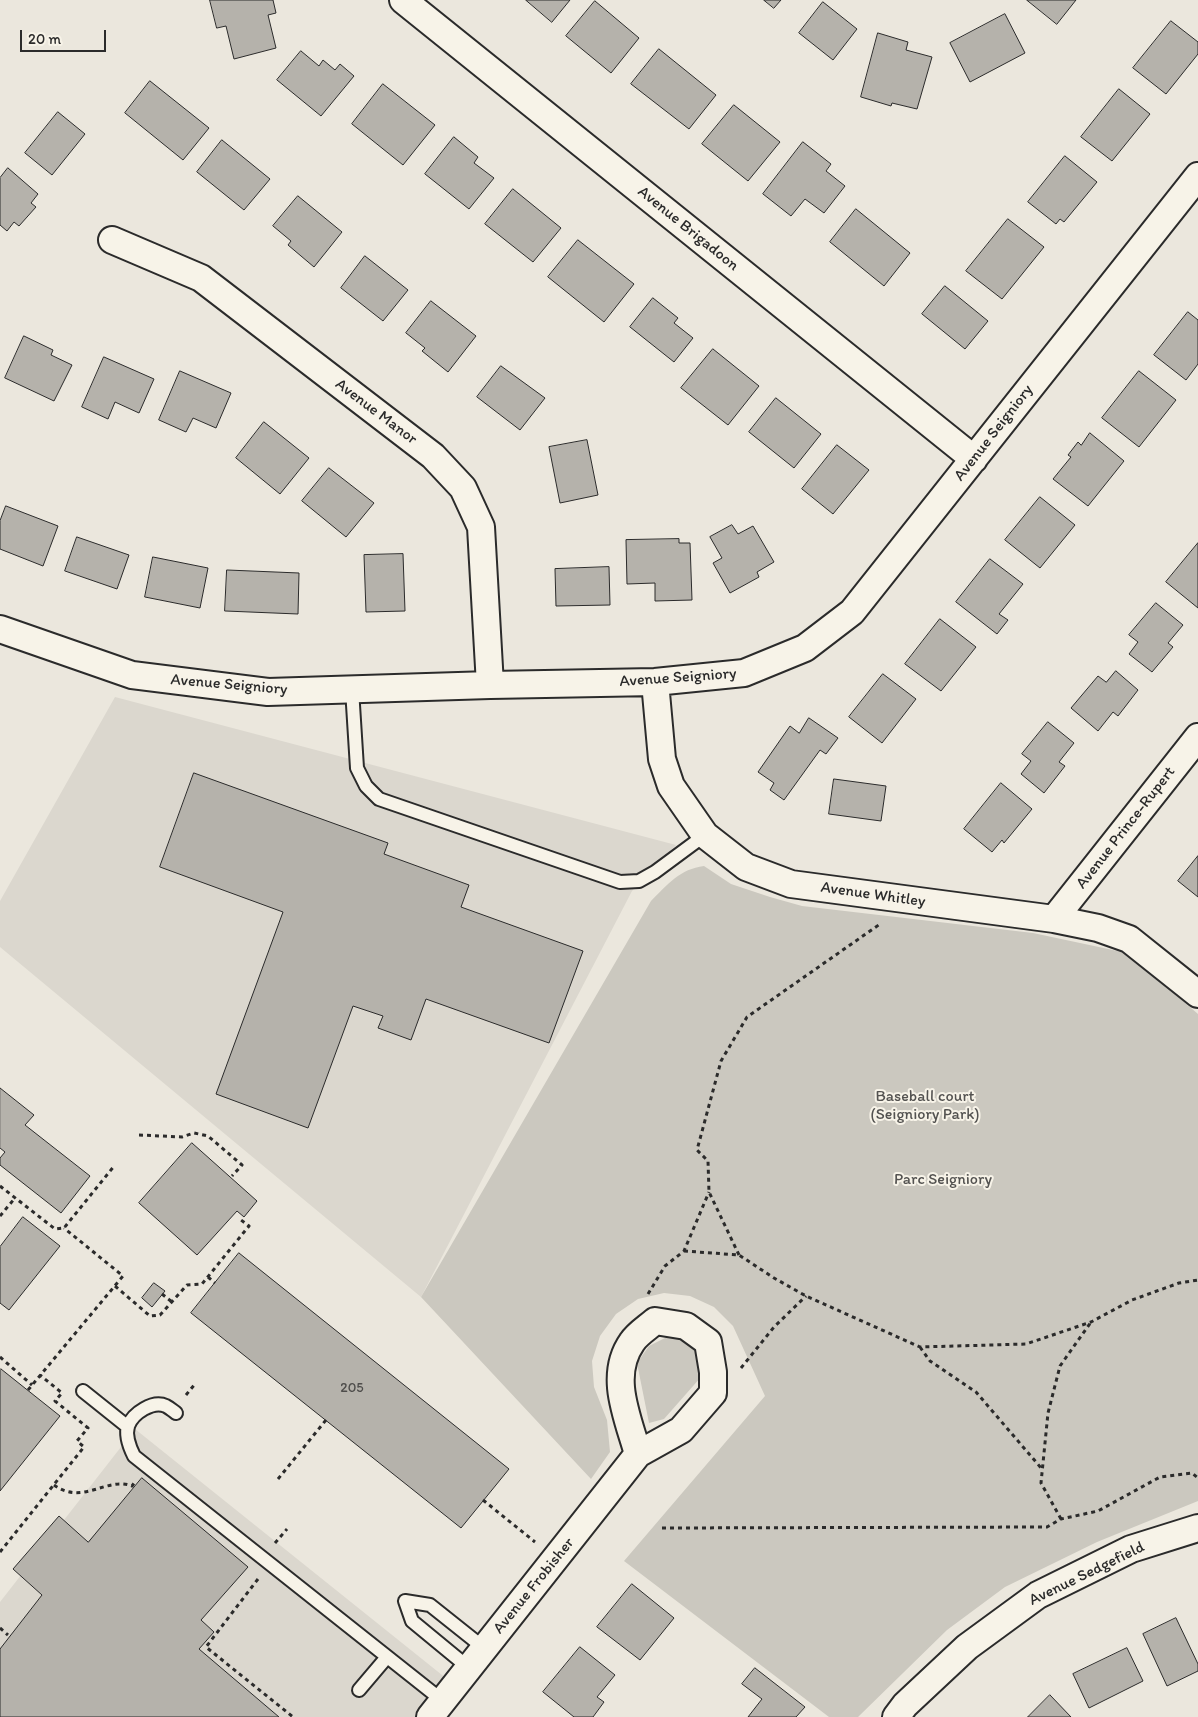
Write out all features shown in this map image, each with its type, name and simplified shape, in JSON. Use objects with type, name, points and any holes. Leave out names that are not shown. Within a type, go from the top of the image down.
[{"type":"street","name":"Avenue Brigadoon","points":[[402,0],[974,459]]},
{"type":"street","name":"Avenue Seigniory","points":[[0,629],[132,675],[268,692],[655,682],[744,672],[805,648],[852,612],[1198,176]]},
{"type":"street","name":"Avenue Manor","points":[[112,240],[201,278],[433,456],[464,488],[481,527],[490,685]]},
{"type":"street","name":"Avenue Whitley","points":[[655,682],[662,759],[671,786],[705,835],[746,867],[791,884],[1054,919],[1098,928],[1129,939],[1198,994]]},
{"type":"street","name":"Avenue Prince-Rupert","points":[[1054,919],[1198,737]]},
{"type":"street","name":"Avenue Frobisher","points":[[436,1709],[638,1454],[680,1430],[713,1393],[713,1372],[708,1342],[686,1326],[655,1321],[632,1341],[621,1361],[620,1389],[638,1454]]},
{"type":"street","name":"Avenue Sedgefield","points":[[896,1717],[905,1705],[967,1647],[1038,1595],[1131,1549],[1198,1528]]},
{"type":"lane","points":[[352,689],[357,768],[366,786],[379,799],[620,882],[639,881],[655,872],[705,835]]},
{"type":"lane","points":[[82,1391],[128,1427]]},
{"type":"lane","points":[[176,1413],[165,1405],[150,1406],[136,1415],[128,1427],[129,1444],[134,1456],[387,1657],[436,1709]]},
{"type":"lane","points":[[405,1600],[430,1605],[477,1658],[412,1621],[405,1600]]},
{"type":"lane","points":[[359,1690],[387,1657]]},
{"type":"path","points":[[738,1255],[709,1192],[708,1161],[697,1150],[720,1061],[747,1017],[887,919]]},
{"type":"path","points":[[139,1135],[182,1137],[194,1133],[208,1136],[242,1164],[232,1176]]},
{"type":"path","points":[[0,1186],[55,1229],[64,1228],[116,1165]]},
{"type":"path","points":[[647,1296],[665,1266],[684,1251],[709,1192]]},
{"type":"path","points":[[0,1216],[15,1198]]},
{"type":"path","points":[[115,1286],[150,1316],[160,1315],[187,1285],[202,1284],[208,1277],[249,1226],[241,1220]]},
{"type":"path","points":[[28,1390],[123,1276],[64,1228]]},
{"type":"path","points":[[684,1251],[738,1255],[806,1296],[920,1347],[1026,1344],[1091,1322],[1132,1300],[1179,1282],[1198,1280]]},
{"type":"path","points":[[208,1277],[215,1283]]},
{"type":"path","points":[[162,1294],[172,1302]]},
{"type":"path","points":[[738,1373],[774,1327],[806,1296]]},
{"type":"path","points":[[1061,1520],[1041,1483],[1048,1413],[1060,1366],[1091,1322]]},
{"type":"path","points":[[920,1347],[930,1361],[976,1392],[1042,1470]]},
{"type":"path","points":[[0,1357],[32,1385]]},
{"type":"path","points":[[0,1552],[84,1447],[77,1442],[88,1428],[55,1401],[62,1393],[40,1375]]},
{"type":"path","points":[[278,1479],[326,1420]]},
{"type":"path","points":[[662,1528],[1048,1527],[1061,1520],[1098,1511],[1160,1477],[1192,1473],[1198,1478]]},
{"type":"path","points":[[54,1485],[62,1491],[76,1493],[95,1491],[124,1483]]},
{"type":"path","points":[[484,1500],[540,1545]]},
{"type":"path","points":[[276,1541],[286,1529]]},
{"type":"path","points":[[260,1577],[206,1646],[293,1717]]},
{"type":"path","points":[[0,1628],[8,1635]]},
{"type":"shaded area","points":[[115,697],[676,845],[632,891],[421,1297],[0,947],[0,901]]},
{"type":"shaded area","points":[[135,1429],[447,1679],[418,1717],[0,1717],[0,1602]]},
{"type":"green space","name":"Parc Seigniory","points":[[704,866],[731,884],[802,906],[1033,933],[1127,953],[1198,1014],[1198,1501],[1097,1542],[1005,1587],[947,1630],[858,1717],[829,1717],[624,1561],[765,1396],[733,1326],[714,1307],[690,1296],[664,1293],[638,1299],[616,1314],[600,1336],[592,1361],[594,1387],[607,1420],[610,1452],[591,1479],[421,1297],[651,901],[681,874]]},
{"type":"green space","points":[[671,1335],[696,1348],[701,1377],[664,1419],[649,1423],[637,1363],[649,1346]]},
{"type":"building","points":[[210,0],[273,0],[276,13],[268,15],[276,48],[234,59],[226,26],[217,28]]},
{"type":"building","points":[[526,0],[570,0],[552,22]]},
{"type":"building","points":[[764,0],[781,0],[774,8]]},
{"type":"building","points":[[1027,0],[1076,0],[1057,24]]},
{"type":"building","points":[[595,1],[639,38],[611,73],[566,36]]},
{"type":"building","points":[[823,2],[857,29],[833,60],[799,33]]},
{"type":"building","points":[[1005,14],[1025,53],[970,82],[950,43]]},
{"type":"building","points":[[1171,21],[1198,42],[1198,54],[1166,94],[1133,68]]},
{"type":"building","points":[[878,33],[908,42],[906,50],[932,57],[917,109],[892,103],[891,106],[861,97]]},
{"type":"building","points":[[659,49],[716,95],[689,129],[631,84]]},
{"type":"building","points":[[301,51],[319,66],[323,60],[335,70],[340,64],[354,76],[321,116],[277,80]]},
{"type":"building","points":[[150,81],[209,128],[183,160],[125,113]]},
{"type":"building","points":[[383,84],[435,125],[403,165],[352,124]]},
{"type":"building","points":[[1119,89],[1150,114],[1112,161],[1081,137]]},
{"type":"building","points":[[734,105],[780,142],[748,181],[702,144]]},
{"type":"building","points":[[58,112],[85,134],[52,175],[25,153]]},
{"type":"building","points":[[454,137],[478,157],[474,163],[494,178],[469,209],[425,174]]},
{"type":"building","points":[[222,140],[270,179],[244,210],[197,172]]},
{"type":"building","points":[[803,142],[831,164],[826,171],[845,186],[824,213],[805,199],[791,216],[763,194]]},
{"type":"building","points":[[1065,156],[1097,182],[1064,222],[1060,219],[1056,224],[1028,202]]},
{"type":"building","points":[[8,168],[38,194],[31,203],[36,207],[19,226],[14,222],[7,231],[0,225],[0,178]]},
{"type":"building","points":[[513,189],[561,228],[533,262],[485,224]]},
{"type":"building","points":[[298,196],[342,232],[314,267],[288,245],[291,241],[273,226]]},
{"type":"building","points":[[856,209],[910,253],[884,286],[830,242]]},
{"type":"building","points":[[1008,219],[1044,247],[1002,299],[966,271]]},
{"type":"building","points":[[578,240],[634,284],[604,322],[548,277]]},
{"type":"building","points":[[365,256],[408,290],[383,321],[341,288]]},
{"type":"building","points":[[945,286],[988,321],[965,349],[922,314]]},
{"type":"building","points":[[653,298],[678,318],[674,323],[693,338],[674,362],[630,327]]},
{"type":"building","points":[[431,301],[476,336],[448,372],[422,351],[425,348],[406,333]]},
{"type":"building","points":[[1188,312],[1198,320],[1198,364],[1186,380],[1154,355]]},
{"type":"building","points":[[24,336],[53,350],[51,355],[72,365],[54,401],[5,378]]},
{"type":"building","points":[[713,349],[759,386],[728,425],[681,388]]},
{"type":"building","points":[[104,357],[154,379],[139,413],[115,402],[108,419],[82,407]]},
{"type":"building","points":[[501,366],[545,398],[520,430],[477,397]]},
{"type":"building","points":[[180,371],[231,393],[216,428],[193,418],[186,432],[159,420]]},
{"type":"building","points":[[1139,371],[1176,400],[1139,447],[1102,418]]},
{"type":"building","points":[[776,398],[821,434],[794,468],[749,432]]},
{"type":"building","points":[[264,422],[309,458],[280,494],[236,458]]},
{"type":"building","points":[[1090,433],[1124,461],[1088,506],[1053,479],[1071,457],[1068,455],[1078,442],[1081,445]]},
{"type":"building","points":[[587,440],[598,495],[560,503],[549,447]]},
{"type":"building","points":[[837,445],[869,470],[833,514],[802,489]]},
{"type":"building","points":[[329,468],[374,503],[346,537],[302,501]]},
{"type":"building","points":[[1040,497],[1075,525],[1040,568],[1005,540]]},
{"type":"building","points":[[6,506],[58,526],[43,566],[0,549],[0,521]]},
{"type":"building","points":[[732,525],[738,534],[753,526],[774,562],[757,572],[759,577],[730,593],[713,563],[722,558],[710,537]]},
{"type":"building","points":[[77,537],[129,555],[117,589],[65,571]]},
{"type":"building","points":[[679,539],[679,543],[690,543],[692,600],[655,601],[655,583],[627,584],[626,540]]},
{"type":"building","points":[[1198,543],[1198,608],[1166,582]]},
{"type":"building","points":[[403,554],[405,611],[366,612],[364,555]]},
{"type":"building","points":[[153,557],[208,568],[200,608],[145,597]]},
{"type":"building","points":[[990,559],[1023,584],[999,614],[1008,620],[997,634],[956,602]]},
{"type":"building","points":[[609,567],[610,605],[556,606],[555,569]]},
{"type":"building","points":[[227,570],[299,573],[298,614],[225,611]]},
{"type":"building","points":[[1156,603],[1183,625],[1168,643],[1173,647],[1152,672],[1129,654],[1138,642],[1129,635]]},
{"type":"building","points":[[940,619],[976,647],[941,691],[905,664]]},
{"type":"building","points":[[1116,671],[1138,690],[1118,716],[1113,712],[1098,731],[1071,708],[1098,676],[1106,682]]},
{"type":"building","points":[[883,674],[916,699],[882,743],[849,717]]},
{"type":"building","points":[[809,718],[838,738],[826,754],[820,750],[784,800],[770,790],[774,783],[758,772],[790,726],[799,733]]},
{"type":"building","points":[[1048,722],[1074,743],[1059,762],[1065,766],[1044,793],[1021,774],[1031,761],[1022,754]]},
{"type":"building","points":[[194,773],[388,843],[384,854],[469,885],[461,907],[583,951],[549,1043],[426,999],[411,1040],[378,1028],[383,1016],[353,1006],[308,1128],[216,1094],[283,912],[160,867]]},
{"type":"building","points":[[834,779],[886,786],[881,821],[829,814]]},
{"type":"building","points":[[1001,783],[1032,809],[1004,843],[1002,840],[992,852],[964,829]]},
{"type":"building","points":[[1198,856],[1198,897],[1178,881]]},
{"type":"building","points":[[0,1088],[34,1115],[25,1125],[90,1176],[61,1213],[0,1165],[0,1158],[5,1152],[0,1148]]},
{"type":"building","points":[[192,1143],[257,1201],[244,1217],[237,1211],[197,1255],[139,1203]]},
{"type":"building","points":[[23,1217],[60,1246],[9,1310],[0,1303],[0,1247]]},
{"type":"building","points":[[239,1253],[509,1469],[461,1528],[191,1313]]},
{"type":"building","points":[[154,1283],[165,1291],[152,1307],[142,1298]]},
{"type":"building","points":[[0,1370],[60,1416],[0,1491]]},
{"type":"building","points":[[142,1478],[248,1567],[201,1620],[214,1632],[199,1649],[279,1717],[0,1717],[0,1649],[42,1595],[13,1569],[59,1516],[88,1542]]},
{"type":"building","points":[[632,1584],[674,1618],[640,1660],[597,1627]]},
{"type":"building","points":[[1176,1618],[1198,1664],[1198,1671],[1167,1686],[1143,1634]]},
{"type":"building","points":[[580,1647],[615,1675],[597,1697],[604,1702],[593,1717],[574,1717],[543,1692]]},
{"type":"building","points":[[1127,1648],[1143,1681],[1089,1708],[1073,1674]]},
{"type":"building","points":[[755,1668],[805,1707],[796,1717],[748,1717],[762,1699],[742,1684]]},
{"type":"building","points":[[1050,1695],[1071,1717],[1028,1717]]},
{"type":"park label","name":"Baseball court (Seigniory Park)","points":[[925,1106]]}]
